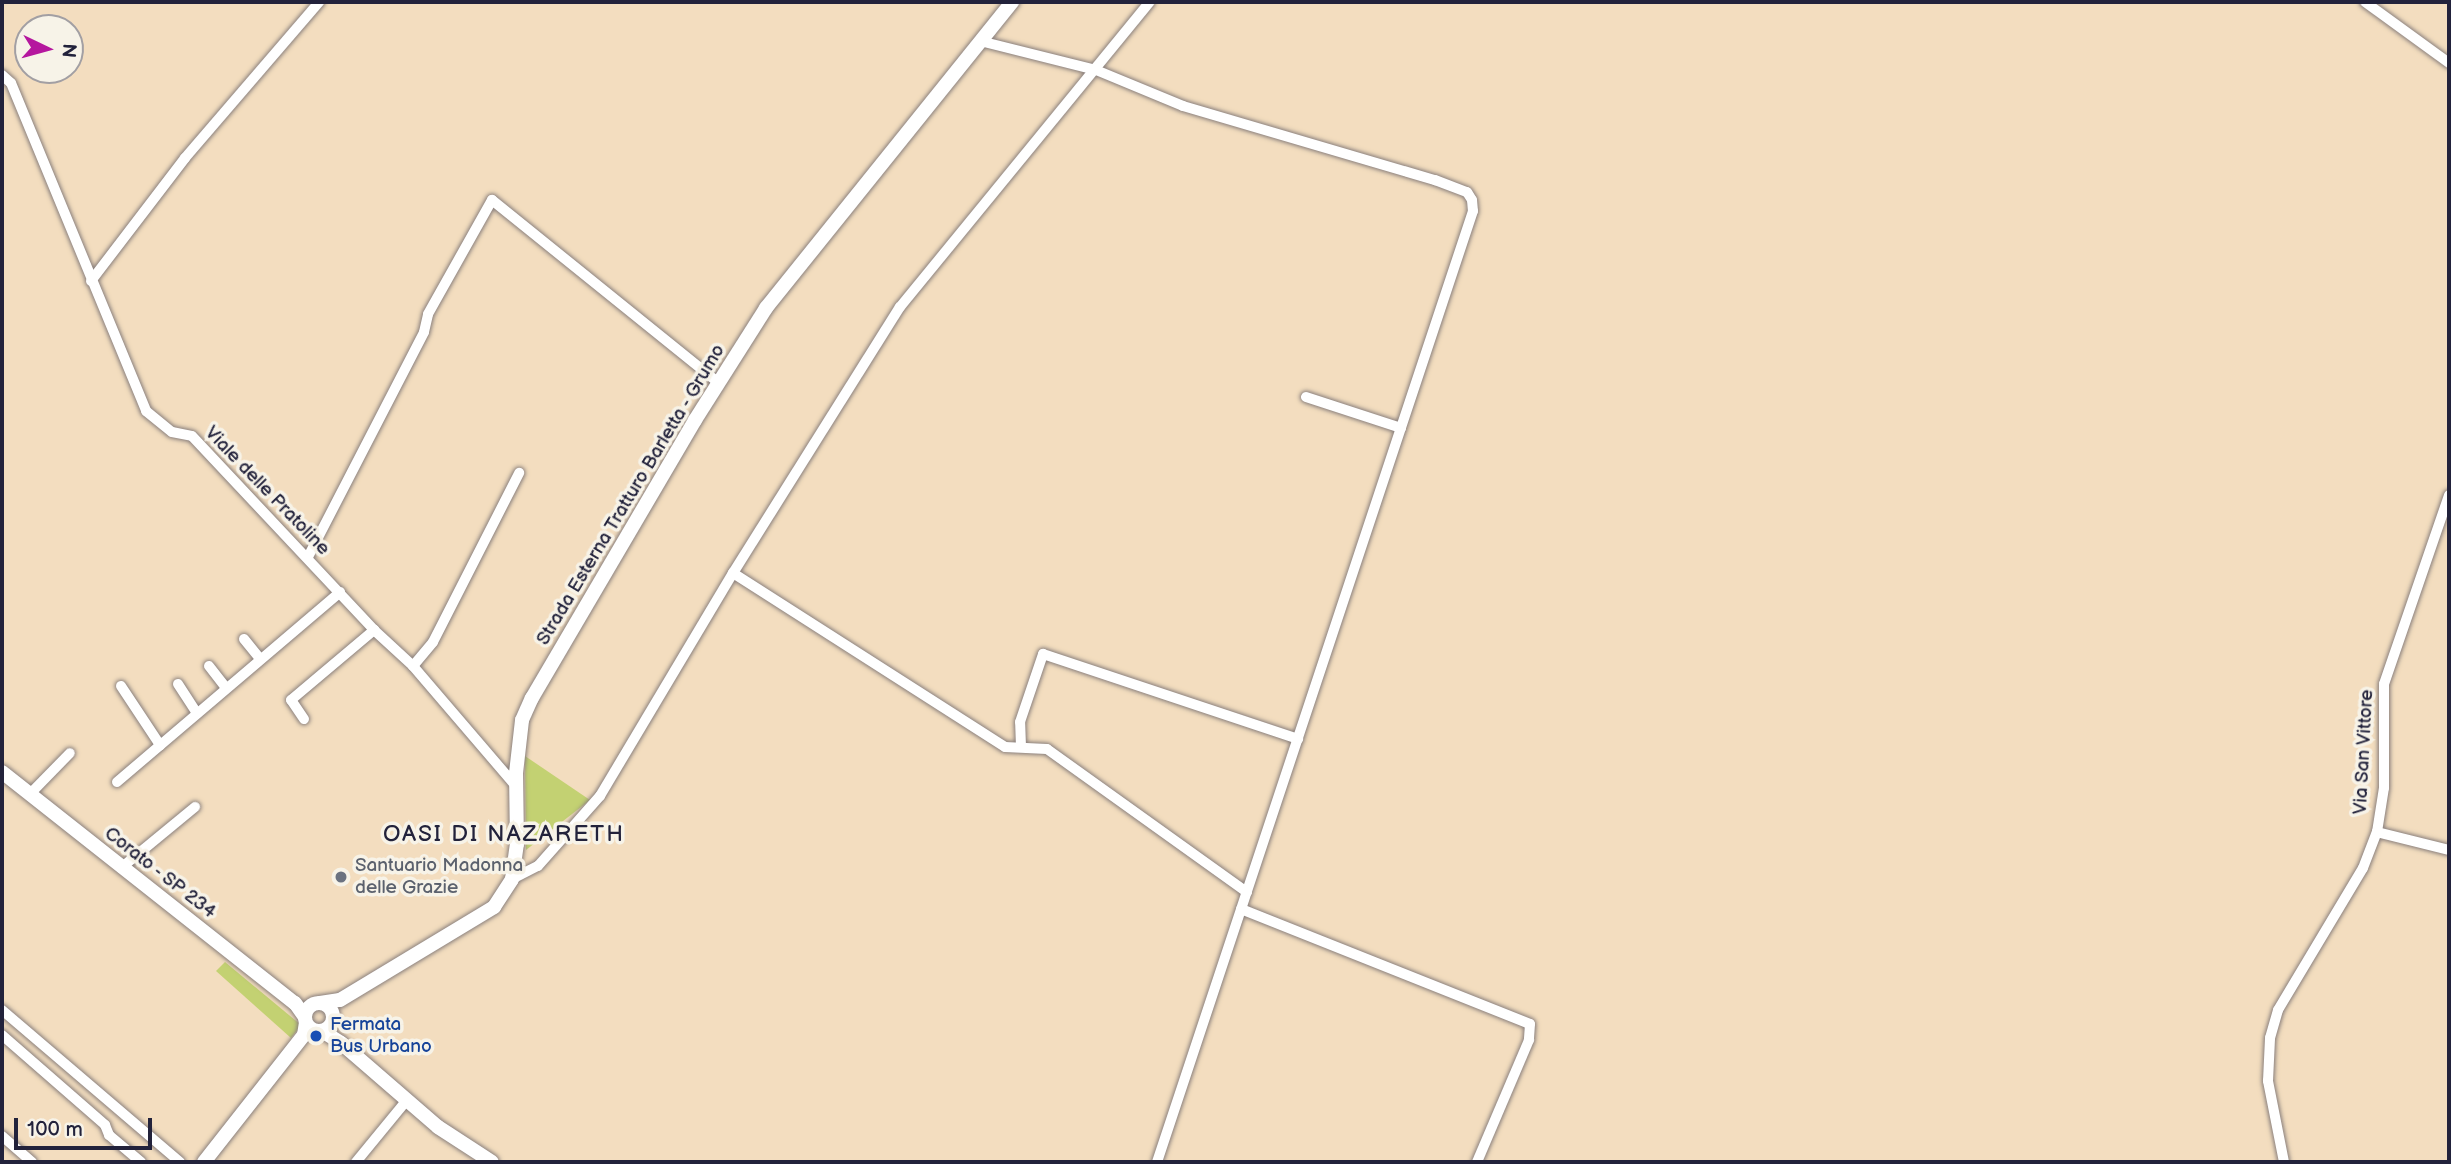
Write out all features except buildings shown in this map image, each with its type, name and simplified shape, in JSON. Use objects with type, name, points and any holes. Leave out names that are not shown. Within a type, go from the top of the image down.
[{"type":"street","points":[[90,281],[185,158],[319,2]]},
{"type":"street","name":"Strada Esterna Tratturo Barletta - Grumo","points":[[316,1020],[340,1000],[494,907],[512,879],[517,844],[516,786],[523,720],[532,698],[766,308],[1012,2]]},
{"type":"street","points":[[512,879],[538,866],[600,796],[733,573],[900,307],[1150,2]]},
{"type":"street","points":[[2365,2],[2449,63]]},
{"type":"street","points":[[980,41],[1096,70],[1183,106],[1323,144],[1467,192],[1472,200],[1473,211],[1157,1162]]},
{"type":"street","name":"Viale delle Pratoline","points":[[2,75],[11,83],[90,281],[146,411],[172,432],[192,436],[374,630],[413,666],[516,786]]},
{"type":"street","points":[[308,557],[424,332],[428,314],[492,200],[719,383]]},
{"type":"street","points":[[1306,397],[1401,428]]},
{"type":"street","points":[[413,666],[433,642],[520,473]]},
{"type":"street","name":"Via San Vittore","points":[[2284,1162],[2268,1081],[2270,1038],[2278,1010],[2363,868],[2377,832],[2384,788],[2384,684],[2449,495]]},
{"type":"street","points":[[733,573],[1005,747],[1046,749],[1247,892]]},
{"type":"street","points":[[117,782],[340,592]]},
{"type":"street","points":[[304,719],[291,700],[374,630]]},
{"type":"street","points":[[244,639],[260,659]]},
{"type":"street","points":[[1021,747],[1020,722],[1042,654],[1298,740]]},
{"type":"street","points":[[209,666],[226,688]]},
{"type":"street","points":[[178,684],[197,713]]},
{"type":"street","points":[[121,686],[160,744]]},
{"type":"street","points":[[30,794],[70,753]]},
{"type":"street","name":"Corato - SP 234","points":[[2,772],[316,1020],[438,1127],[492,1162]]},
{"type":"street","points":[[121,868],[195,807]]},
{"type":"street","points":[[2377,832],[2449,850]]},
{"type":"street","points":[[1241,909],[1530,1024],[1529,1040],[1476,1162]]},
{"type":"street","points":[[2,1010],[180,1162]]},
{"type":"street","points":[[204,1162],[316,1020]]},
{"type":"street","points":[[2,1035],[105,1125],[109,1135],[141,1162]]},
{"type":"street","points":[[356,1162],[407,1100]]},
{"type":"street","points":[[2,1136],[32,1162]]},
{"type":"green space","points":[[525,756],[590,800],[526,850]]},
{"type":"green space","points":[[225,962],[301,1025],[291,1038],[216,971]]},
{"type":"place","name":"Santuario Madonna delle Grazie","points":[[341,877]]},
{"type":"place","name":"Fermata Bus Urbano","points":[[316,1036]]},
{"type":"district","name":"OASI DI NAZARETH","points":[[504,834]]}]
